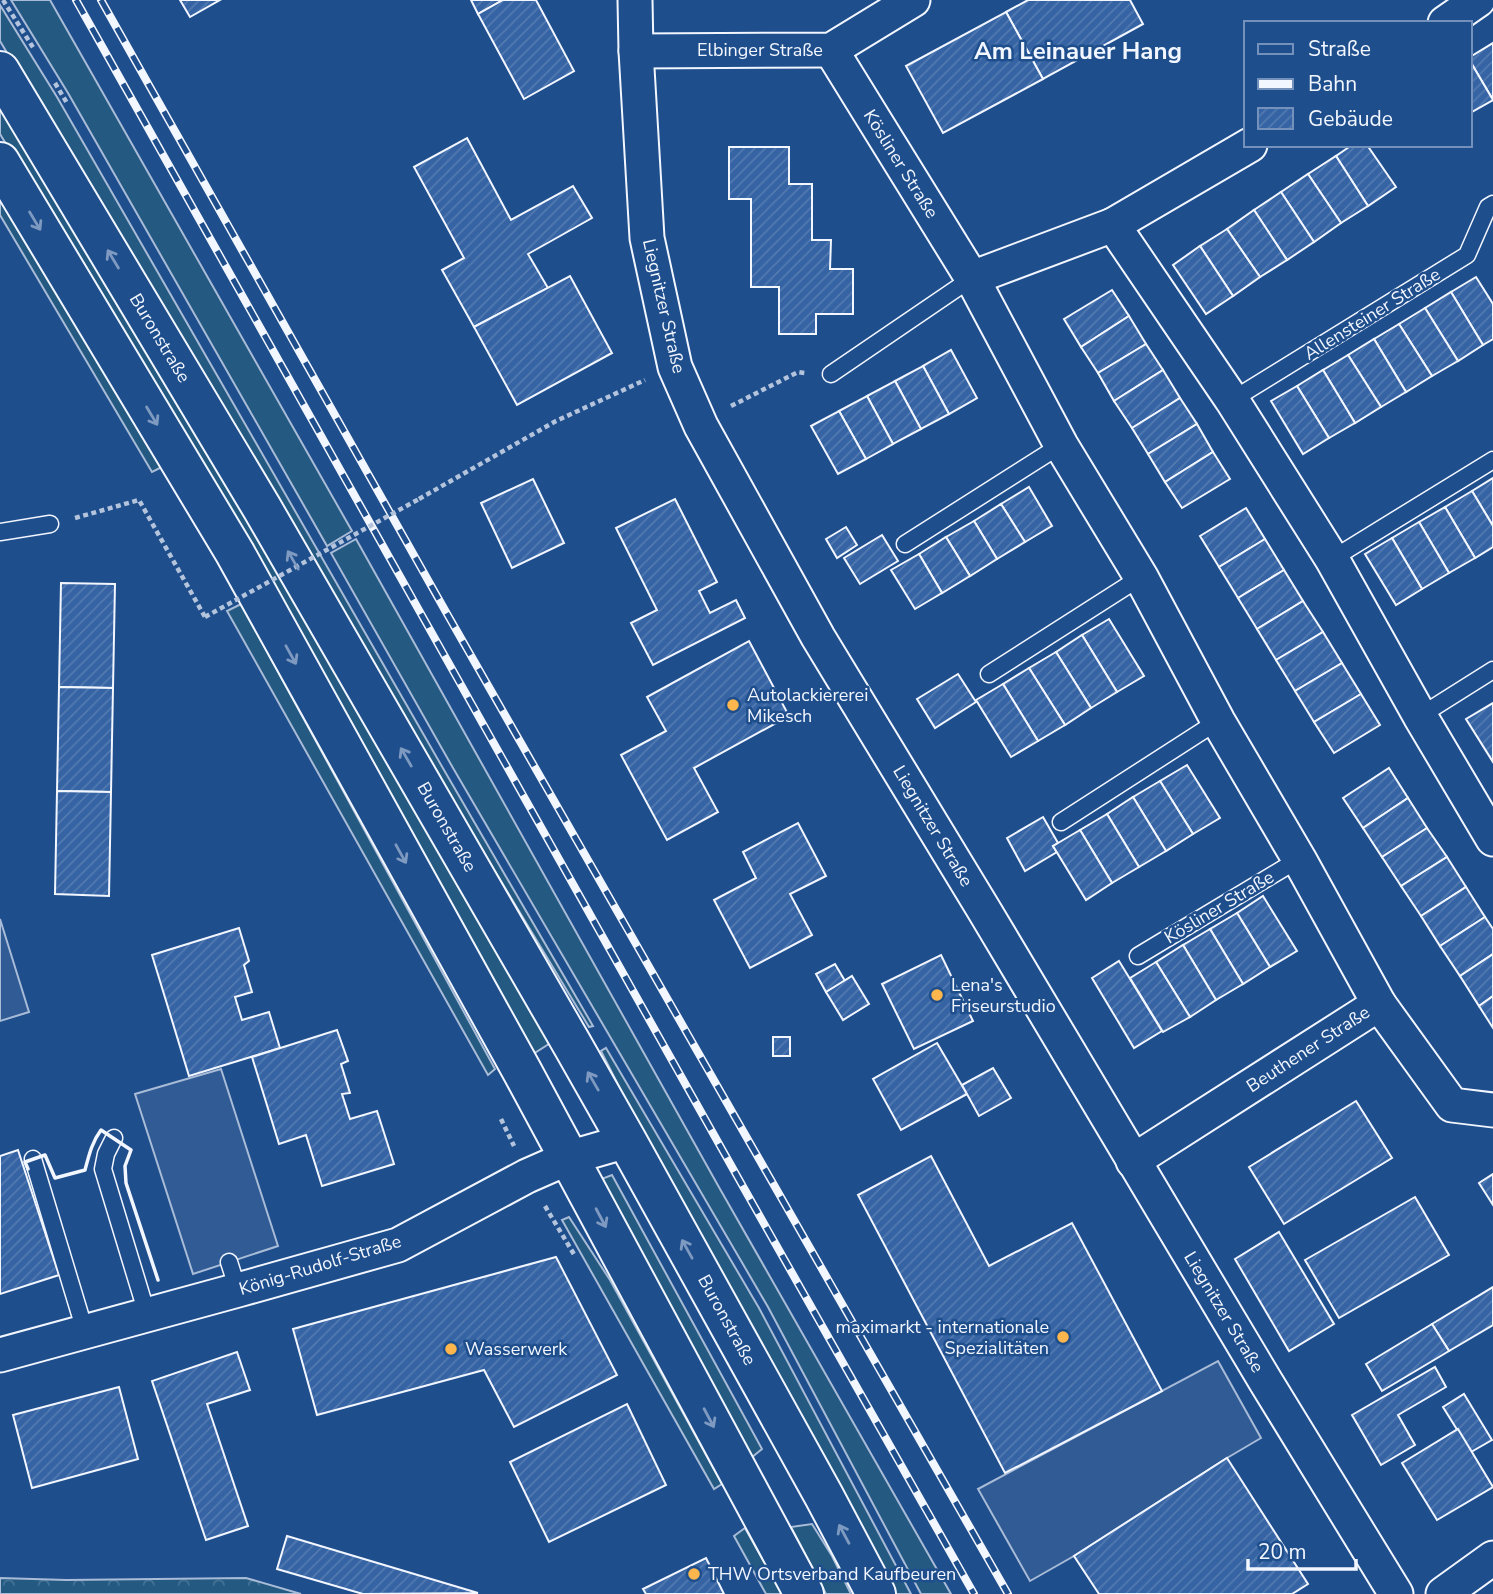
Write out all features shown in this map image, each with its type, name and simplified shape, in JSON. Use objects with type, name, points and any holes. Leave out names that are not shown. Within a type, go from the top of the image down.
[{"type":"street","name":"Liegnitzer Straße","points":[[635,0],[647,239],[675,367],[701,426],[818,637],[1395,1594]]},
{"type":"street","name":"Elbinger Straße","points":[[636,51],[831,50],[913,0]]},
{"type":"street","points":[[1448,21],[1478,0]]},
{"type":"street","name":"Kösliner Straße","points":[[831,50],[972,278],[1061,445],[1141,577],[1218,720],[1379,1004]]},
{"type":"street","name":"Buronstraße","points":[[0,71],[262,508],[627,1140],[876,1594]]},
{"type":"street","points":[[972,278],[1113,225],[1247,147]]},
{"type":"street","points":[[0,162],[235,553],[804,1594]]},
{"type":"street","points":[[1113,225],[1232,400],[1332,559],[1493,839]]},
{"type":"street","name":"Beuthener Straße","points":[[1133,1161],[1379,1004],[1452,1105],[1493,1111]]},
{"type":"street","name":"König-Rudolf-Straße","points":[[0,1355],[147,1314],[234,1276],[398,1244],[527,1176],[568,1158],[627,1140]]},
{"type":"street","points":[[1443,1594],[1493,1558]]},
{"type":"lane","name":"Allensteiner Straße","points":[[1232,400],[1466,256],[1490,206]]},
{"type":"lane","points":[[831,374],[972,278]]},
{"type":"lane","points":[[905,544],[1061,445]]},
{"type":"lane","points":[[1332,559],[1493,460]]},
{"type":"lane","points":[[0,532],[50,524]]},
{"type":"lane","points":[[989,674],[1141,577]]},
{"type":"lane","points":[[1420,716],[1493,670]]},
{"type":"lane","points":[[1061,822],[1218,720]]},
{"type":"lane","name":"Kösliner Straße","points":[[1138,956],[1299,859]]},
{"type":"lane","points":[[114,1138],[106,1154],[103,1169],[147,1314]]},
{"type":"lane","points":[[33,1159],[85,1331]]},
{"type":"path","points":[[50,524],[139,500],[205,617],[556,421],[675,367]]},
{"type":"path","points":[[728,407],[798,372],[831,374]]},
{"type":"path","points":[[499,1114],[527,1176]]},
{"type":"green space","points":[[11,0],[50,0],[352,531],[327,546],[68,93]]},
{"type":"green space","points":[[0,5],[57,97],[593,1026],[589,1027],[310,565],[275,501],[0,41]]},
{"type":"green space","points":[[0,103],[284,581],[552,1042],[533,1054],[271,589],[0,134]]},
{"type":"green space","points":[[0,191],[164,466],[152,472],[0,215]]},
{"type":"green space","points":[[356,539],[720,1189],[951,1594],[921,1594],[768,1307],[453,768],[331,553]]},
{"type":"green space","points":[[241,604],[495,1069],[488,1075],[227,611]]},
{"type":"green space","points":[[606,1048],[759,1308],[911,1594],[894,1594],[645,1138],[601,1051]]},
{"type":"green space","points":[[612,1175],[762,1449],[751,1458],[599,1180]]},
{"type":"green space","points":[[569,1217],[610,1280],[722,1484],[714,1489],[562,1220]]},
{"type":"green space","points":[[812,1524],[851,1594],[826,1594],[791,1527]]},
{"type":"green space","points":[[745,1528],[782,1594],[766,1594],[734,1536]]},
{"type":"green space","points":[[0,1578],[246,1578],[301,1594],[0,1594]]},
{"type":"shaded area","points":[[0,919],[29,1012],[0,1021]]},
{"type":"shaded area","points":[[221,1069],[278,1246],[193,1274],[135,1094]]},
{"type":"shaded area","points":[[1218,1361],[1261,1438],[1030,1581],[978,1489]]},
{"type":"building","points":[[180,0],[220,0],[190,17]]},
{"type":"building","points":[[471,0],[503,0],[478,14]]},
{"type":"building","points":[[503,0],[536,0],[574,71],[524,99],[478,14]]},
{"type":"building","points":[[1028,0],[1130,0],[1143,24],[1043,79],[1006,12]]},
{"type":"building","points":[[1006,12],[1043,79],[943,133],[906,66]]},
{"type":"building","points":[[1493,43],[1493,100],[1472,64],[1472,56]]},
{"type":"building","points":[[1472,64],[1493,100],[1472,112]]},
{"type":"building","points":[[467,138],[511,220],[573,186],[592,218],[528,254],[548,288],[474,327],[442,270],[464,258],[414,167]]},
{"type":"building","points":[[729,147],[789,147],[789,184],[812,184],[812,240],[831,240],[830,269],[853,269],[853,314],[816,314],[816,334],[779,334],[779,287],[751,287],[751,199],[729,199]]},
{"type":"building","points":[[1349,147],[1368,147],[1396,187],[1368,206],[1336,156]]},
{"type":"building","points":[[1336,156],[1368,206],[1341,223],[1308,174]]},
{"type":"building","points":[[1308,174],[1341,223],[1314,242],[1281,192]]},
{"type":"building","points":[[1281,192],[1314,242],[1287,260],[1254,210]]},
{"type":"building","points":[[1254,210],[1287,260],[1260,277],[1227,229]]},
{"type":"building","points":[[1227,229],[1260,277],[1233,296],[1200,246]]},
{"type":"building","points":[[1200,246],[1233,296],[1206,314],[1173,265]]},
{"type":"building","points":[[570,276],[612,353],[517,405],[474,327]]},
{"type":"building","points":[[1476,277],[1493,304],[1493,339],[1483,345],[1451,292]]},
{"type":"building","points":[[1112,290],[1129,316],[1081,347],[1064,319]]},
{"type":"building","points":[[1451,292],[1483,345],[1458,361],[1425,308]]},
{"type":"building","points":[[1425,308],[1458,361],[1432,376],[1399,324]]},
{"type":"building","points":[[1129,316],[1146,344],[1098,373],[1081,347]]},
{"type":"building","points":[[1399,324],[1432,376],[1406,392],[1374,339]]},
{"type":"building","points":[[1374,339],[1406,392],[1381,407],[1348,355]]},
{"type":"building","points":[[1146,344],[1163,370],[1114,401],[1098,373]]},
{"type":"building","points":[[951,350],[977,398],[949,414],[923,366]]},
{"type":"building","points":[[1348,355],[1381,407],[1355,423],[1323,370]]},
{"type":"building","points":[[923,366],[949,414],[921,429],[895,381]]},
{"type":"building","points":[[1163,370],[1180,398],[1132,428],[1114,401]]},
{"type":"building","points":[[1323,370],[1355,423],[1329,438],[1297,386]]},
{"type":"building","points":[[895,381],[921,429],[893,444],[867,396]]},
{"type":"building","points":[[1297,386],[1329,438],[1303,454],[1271,401]]},
{"type":"building","points":[[867,396],[893,444],[866,459],[839,411]]},
{"type":"building","points":[[1180,398],[1197,424],[1148,454],[1132,428]]},
{"type":"building","points":[[839,411],[866,459],[838,474],[811,426]]},
{"type":"building","points":[[1197,424],[1213,452],[1165,482],[1148,454]]},
{"type":"building","points":[[1213,452],[1230,479],[1182,508],[1165,482]]},
{"type":"building","points":[[1493,478],[1493,526],[1472,491]]},
{"type":"building","points":[[533,479],[564,543],[512,568],[481,503]]},
{"type":"building","points":[[1029,487],[1052,526],[1025,542],[1001,504]]},
{"type":"building","points":[[1472,491],[1493,526],[1493,547],[1475,558],[1445,507]]},
{"type":"building","points":[[675,499],[717,582],[699,591],[710,613],[736,600],[745,618],[653,665],[631,623],[657,610],[616,528]]},
{"type":"building","points":[[1001,504],[1025,542],[997,559],[974,521]]},
{"type":"building","points":[[1445,507],[1475,558],[1449,573],[1419,522]]},
{"type":"building","points":[[1246,508],[1265,539],[1219,567],[1200,536]]},
{"type":"building","points":[[974,521],[997,559],[970,576],[946,537]]},
{"type":"building","points":[[1419,522],[1449,573],[1422,589],[1392,538]]},
{"type":"building","points":[[846,527],[857,545],[837,558],[826,539]]},
{"type":"building","points":[[882,535],[898,561],[860,584],[844,558]]},
{"type":"building","points":[[946,537],[970,576],[942,593],[919,554]]},
{"type":"building","points":[[1392,538],[1422,589],[1396,605],[1365,554]]},
{"type":"building","points":[[1265,539],[1284,570],[1238,598],[1219,567]]},
{"type":"building","points":[[919,554],[942,593],[915,609],[891,570]]},
{"type":"building","points":[[1284,570],[1303,601],[1257,629],[1238,598]]},
{"type":"building","points":[[61,583],[115,584],[113,688],[59,687]]},
{"type":"building","points":[[1303,601],[1323,632],[1276,660],[1257,629]]},
{"type":"building","points":[[1109,619],[1144,676],[1117,692],[1082,635]]},
{"type":"building","points":[[1323,632],[1342,663],[1295,691],[1276,660]]},
{"type":"building","points":[[1082,635],[1117,692],[1091,708],[1056,652]]},
{"type":"building","points":[[749,641],[789,716],[694,768],[718,812],[667,840],[621,755],[666,731],[647,697]]},
{"type":"building","points":[[1056,652],[1091,708],[1065,725],[1029,668]]},
{"type":"building","points":[[1342,663],[1361,694],[1314,722],[1295,691]]},
{"type":"building","points":[[1029,668],[1065,725],[1038,741],[1003,684]]},
{"type":"building","points":[[958,674],[976,702],[935,728],[917,699]]},
{"type":"building","points":[[1003,684],[1038,741],[1011,757],[976,700]]},
{"type":"building","points":[[59,687],[113,688],[111,792],[57,791]]},
{"type":"building","points":[[1361,694],[1380,725],[1334,753],[1314,722]]},
{"type":"building","points":[[1493,703],[1493,762],[1466,719]]},
{"type":"building","points":[[1187,765],[1220,818],[1193,834],[1160,781]]},
{"type":"building","points":[[1389,768],[1408,798],[1363,828],[1343,798]]},
{"type":"building","points":[[1160,781],[1193,834],[1166,851],[1133,797]]},
{"type":"building","points":[[57,791],[111,792],[109,896],[55,894]]},
{"type":"building","points":[[1133,797],[1166,851],[1139,867],[1107,814]]},
{"type":"building","points":[[1408,798],[1427,828],[1382,857],[1363,828]]},
{"type":"building","points":[[1107,814],[1139,867],[1112,883],[1080,830]]},
{"type":"building","points":[[1043,817],[1058,843],[1053,846],[1057,852],[1025,871],[1007,838]]},
{"type":"building","points":[[798,823],[826,876],[790,894],[812,935],[750,968],[714,900],[756,878],[743,852]]},
{"type":"building","points":[[1427,828],[1447,857],[1401,886],[1382,857]]},
{"type":"building","points":[[1080,830],[1112,883],[1086,900],[1053,846]]},
{"type":"building","points":[[1447,857],[1466,887],[1421,916],[1401,886]]},
{"type":"building","points":[[1466,887],[1485,917],[1440,946],[1421,916]]},
{"type":"building","points":[[1263,896],[1297,951],[1270,967],[1237,913]]},
{"type":"building","points":[[1237,913],[1270,967],[1243,984],[1210,929]]},
{"type":"building","points":[[1485,917],[1493,929],[1493,954],[1460,976],[1440,946]]},
{"type":"building","points":[[239,928],[249,961],[244,965],[252,992],[235,997],[242,1020],[269,1012],[280,1048],[189,1076],[152,955]]},
{"type":"building","points":[[1210,929],[1243,984],[1216,1000],[1183,945]]},
{"type":"building","points":[[1183,945],[1216,1000],[1190,1017],[1156,962]]},
{"type":"building","points":[[1493,954],[1493,996],[1479,1006],[1460,976]]},
{"type":"building","points":[[941,955],[973,1021],[914,1049],[882,984]]},
{"type":"building","points":[[1119,961],[1162,1031],[1134,1048],[1092,978]]},
{"type":"building","points":[[1156,962],[1190,1017],[1163,1032],[1130,978]]},
{"type":"building","points":[[835,964],[845,981],[826,992],[816,974]]},
{"type":"building","points":[[852,976],[869,1004],[843,1020],[826,992]]},
{"type":"building","points":[[1493,996],[1493,1028],[1479,1006]]},
{"type":"building","points":[[337,1030],[348,1061],[341,1064],[350,1093],[342,1094],[350,1119],[377,1111],[394,1164],[322,1186],[306,1135],[279,1144],[252,1057]]},
{"type":"building","points":[[773,1037],[790,1037],[790,1056],[773,1056]]},
{"type":"building","points":[[937,1043],[967,1094],[901,1130],[873,1079]]},
{"type":"building","points":[[993,1068],[1011,1098],[979,1116],[962,1085]]},
{"type":"building","points":[[1356,1101],[1392,1158],[1284,1224],[1249,1167]]},
{"type":"building","points":[[18,1150],[59,1275],[0,1294],[0,1156]]},
{"type":"building","points":[[931,1156],[989,1266],[1072,1223],[1162,1391],[1005,1473],[858,1195]]},
{"type":"building","points":[[1493,1174],[1493,1205],[1479,1183]]},
{"type":"building","points":[[1415,1197],[1449,1255],[1339,1318],[1305,1260]]},
{"type":"building","points":[[1279,1232],[1334,1324],[1289,1351],[1235,1259]]},
{"type":"building","name":"Wasserwerk","points":[[556,1257],[617,1375],[514,1427],[484,1370],[317,1415],[293,1329]]},
{"type":"building","points":[[1493,1287],[1493,1325],[1449,1351],[1432,1324]]},
{"type":"building","points":[[1432,1324],[1449,1351],[1382,1391],[1366,1364]]},
{"type":"building","points":[[237,1352],[250,1390],[207,1404],[248,1526],[206,1540],[152,1381]]},
{"type":"building","points":[[1435,1367],[1446,1387],[1398,1415],[1415,1445],[1381,1465],[1352,1415]]},
{"type":"building","points":[[119,1387],[138,1459],[32,1488],[13,1415]]},
{"type":"building","points":[[1464,1394],[1492,1440],[1471,1452],[1443,1407]]},
{"type":"building","points":[[627,1404],[666,1485],[549,1542],[510,1462]]},
{"type":"building","points":[[1458,1429],[1493,1487],[1437,1520],[1402,1463]]},
{"type":"building","points":[[1227,1458],[1308,1584],[1292,1594],[1099,1594],[1074,1556]]},
{"type":"building","points":[[287,1536],[478,1593],[363,1594],[277,1569]]},
{"type":"building","name":"THW Ortsverband Kaufbeuren","points":[[706,1558],[724,1594],[646,1594],[643,1589]]},
{"type":"railway","points":[[76,0],[974,1594]]},
{"type":"railway","points":[[101,0],[446,612],[1008,1594]]},
{"type":"wall","points":[[28,1169],[25,1162],[45,1155],[55,1178],[85,1170],[93,1144],[101,1130],[131,1150],[125,1166],[126,1183],[158,1280]]},
{"type":"place","name":"Autolackiererei Mikesch","points":[[733,705]]},
{"type":"place","name":"Lena's Friseurstudio","points":[[937,995]]},
{"type":"place","name":"maximarkt - internationale Spezialitäten","points":[[1063,1337]]},
{"type":"place","name":"Wasserwerk","points":[[451,1349]]},
{"type":"place","name":"THW Ortsverband Kaufbeuren","points":[[694,1574]]},
{"type":"district","name":"Am Leinauer Hang","points":[[1078,51]]}]
